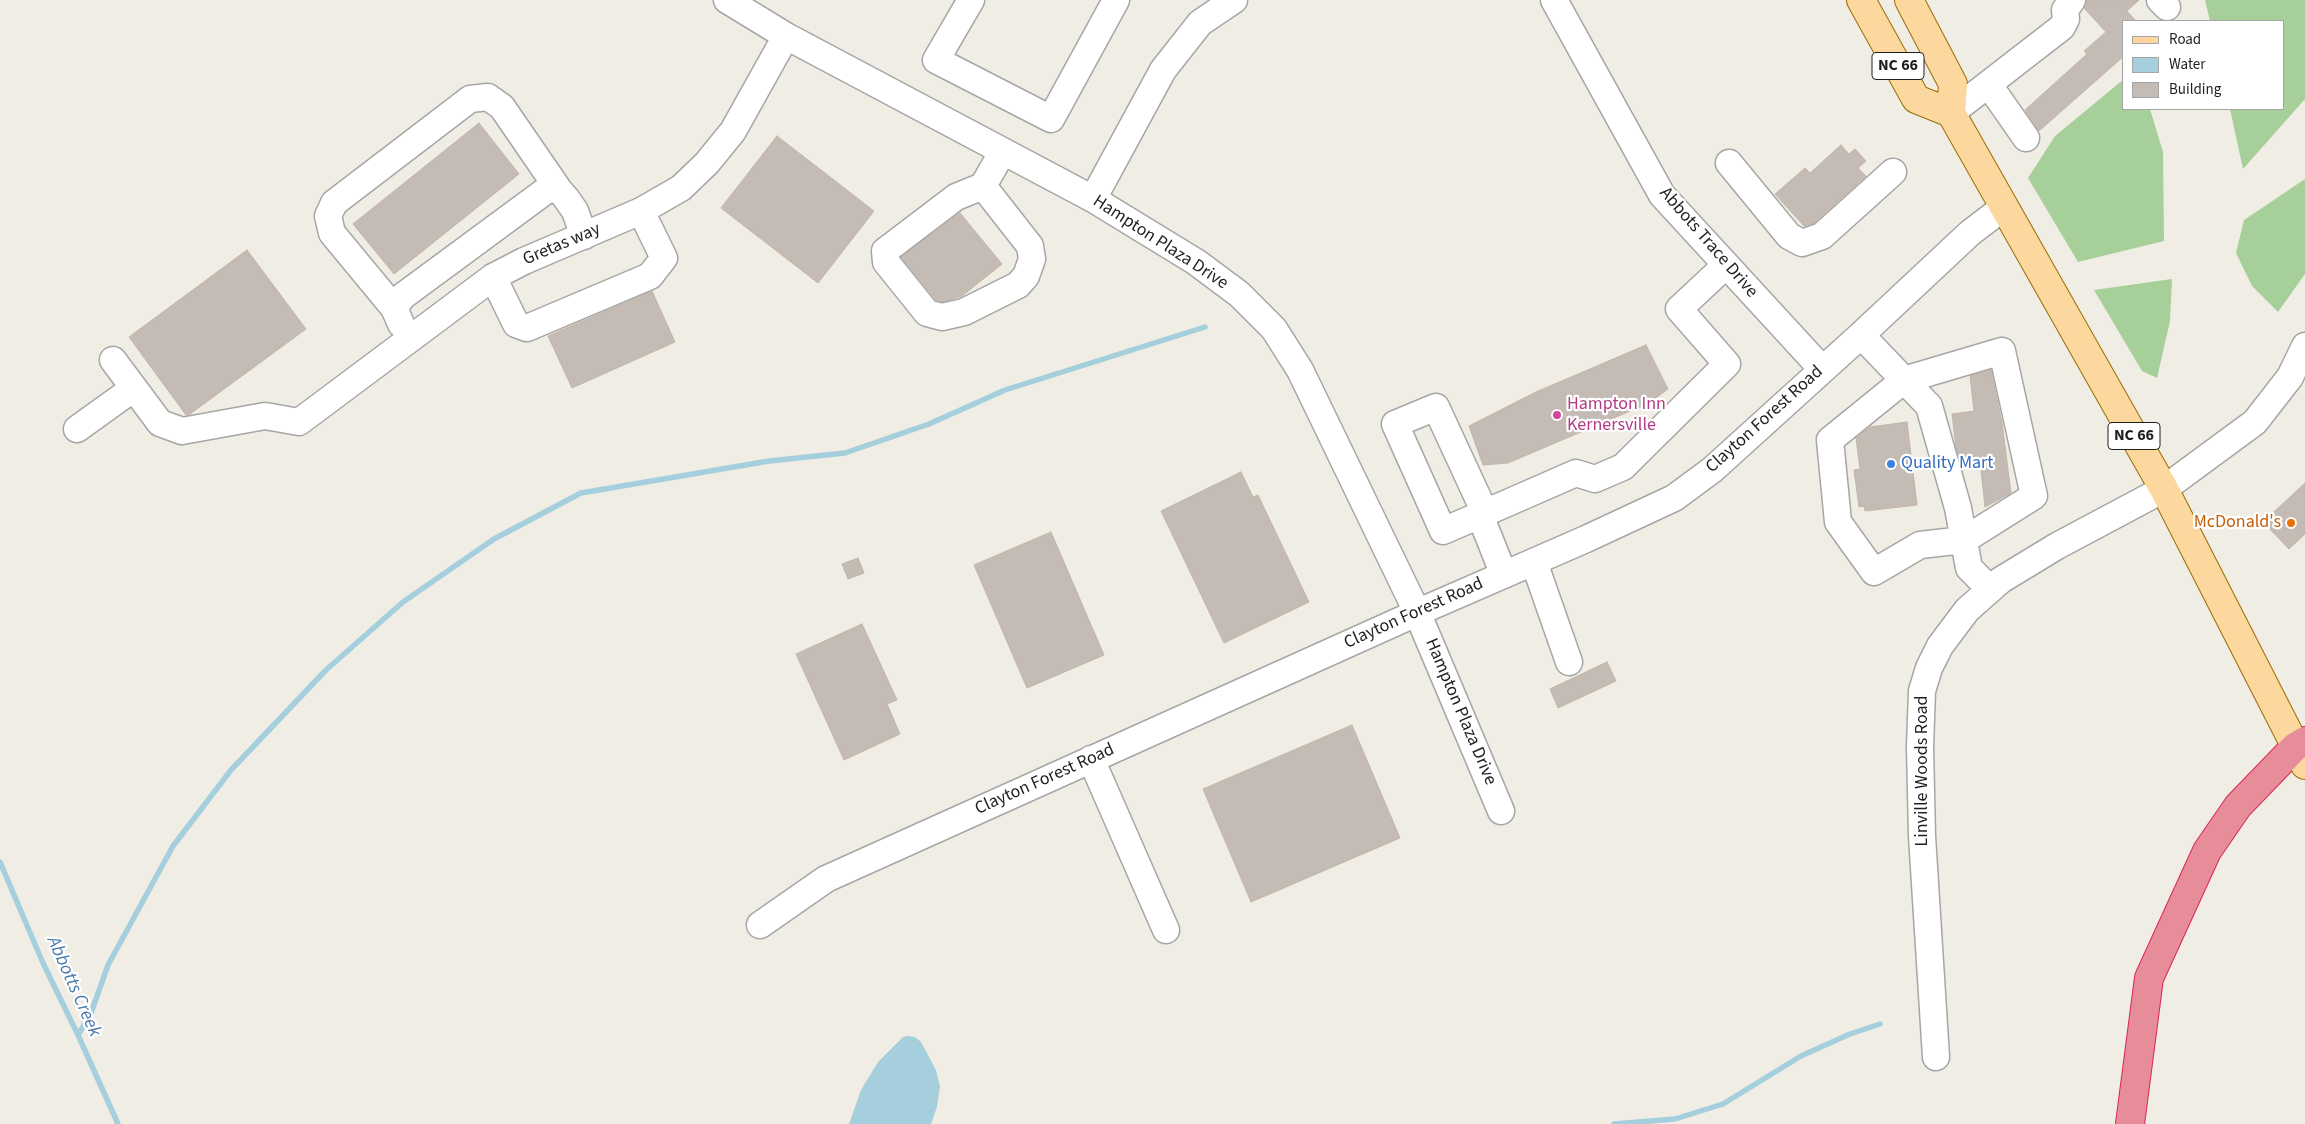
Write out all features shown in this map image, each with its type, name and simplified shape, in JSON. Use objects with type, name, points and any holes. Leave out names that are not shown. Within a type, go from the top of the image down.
[{"type":"highway","points":[[2130,1124],[2150,978],[2207,851],[2238,806],[2302,751]]},
{"type":"main road","name":"NC 66","points":[[1862,0],[1916,99],[1951,113]]},
{"type":"main road","name":"NC 66","points":[[1909,0],[1953,84],[1951,113],[2164,489],[2302,751]]},
{"type":"street","name":"Hampton Plaza Drive","points":[[727,0],[786,36],[1093,199],[1196,262],[1239,294],[1274,329],[1300,370],[1417,612],[1501,811]]},
{"type":"street","points":[[971,0],[936,60],[1051,119],[1116,0]]},
{"type":"street","name":"Abbots Trace Drive","points":[[1554,0],[1662,195],[1822,370]]},
{"type":"street","points":[[1951,113],[2062,27],[2066,19],[2065,10],[2072,0]]},
{"type":"street","points":[[1093,199],[1163,70],[1200,24],[1222,3]]},
{"type":"street","name":"Gretas way","points":[[134,388],[160,423],[182,431],[265,416],[299,422],[493,277],[524,261],[641,212],[681,188],[707,163],[733,131],[786,36]]},
{"type":"street","points":[[1989,85],[2026,138]]},
{"type":"street","points":[[410,339],[394,308],[332,233],[328,216],[334,203],[470,99],[488,97],[502,106],[559,190],[576,211],[584,236]]},
{"type":"street","points":[[982,186],[1030,246],[1032,259],[1026,276],[1018,285],[964,312],[942,317],[927,313],[886,262],[885,251],[956,197],[982,186],[1003,151]]},
{"type":"street","points":[[1736,172],[1789,236],[1802,243],[1822,236],[1893,172]]},
{"type":"street","points":[[394,308],[403,296],[548,189],[559,190]]},
{"type":"street","name":"Clayton Forest Road","points":[[760,925],[826,879],[1674,498],[1712,470],[1861,336],[1970,233],[2004,207]]},
{"type":"street","points":[[493,277],[516,324],[527,328],[650,276],[664,258],[641,212]]},
{"type":"street","points":[[1504,575],[1483,514],[1576,474],[1595,478],[1623,467],[1702,392],[1727,364],[1679,309],[1726,265]]},
{"type":"street","points":[[1861,336],[1929,406],[1958,508],[1969,568],[1990,589]]},
{"type":"street","name":"Linville Woods Road","points":[[1936,1057],[1922,836],[1920,747],[1922,691],[1929,668],[1940,646],[1959,618],[1990,589],[2057,546],[2164,489],[2254,422],[2290,377],[2305,346]]},
{"type":"street","points":[[2002,351],[2034,496],[1964,540],[1920,545],[1874,572],[1838,522],[1830,440],[1904,380],[2002,351]]},
{"type":"street","points":[[77,429],[134,388],[113,360]]},
{"type":"street","points":[[1534,562],[1569,662]]},
{"type":"street","points":[[1091,759],[1166,930]]},
{"type":"green space","points":[[2205,0],[2305,0],[2305,99],[2243,169],[2230,110],[2285,110],[2285,20],[2210,20]]},
{"type":"green space","points":[[2122,81],[2122,110],[2150,110],[2163,152],[2164,241],[2078,262],[2028,178],[2055,136]]},
{"type":"green space","points":[[2305,179],[2305,274],[2278,312],[2252,286],[2236,253],[2244,220]]},
{"type":"green space","points":[[2172,279],[2170,321],[2157,378],[2142,371],[2094,290]]},
{"type":"water","points":[[903,1037],[915,1037],[921,1042],[936,1070],[940,1086],[937,1107],[931,1124],[849,1124],[861,1090],[878,1062]]},
{"type":"building","points":[[2087,0],[2139,0],[2127,11],[2135,20],[2122,20],[2122,58],[2039,131],[2025,110],[2087,54],[2084,51],[2106,32],[2084,8]]},
{"type":"building","points":[[479,123],[519,174],[394,274],[353,224]]},
{"type":"building","points":[[777,136],[874,211],[818,283],[721,208]]},
{"type":"building","points":[[1841,145],[1849,154],[1855,149],[1866,161],[1858,168],[1866,176],[1814,223],[1804,226],[1775,194],[1805,168],[1810,173]]},
{"type":"building","points":[[960,213],[1002,264],[962,296],[942,302],[936,300],[901,257]]},
{"type":"building","points":[[247,250],[306,329],[190,414],[186,415],[129,337]]},
{"type":"building","points":[[652,291],[675,342],[572,388],[548,336]]},
{"type":"building","name":"Hampton Inn Kernersville","points":[[1646,345],[1668,389],[1649,403],[1508,463],[1483,465],[1469,426],[1536,392]]},
{"type":"building","points":[[1991,370],[2002,423],[2011,493],[1985,507],[1980,461],[1961,463],[1956,447],[1952,414],[1974,411],[1970,376]]},
{"type":"building","points":[[1907,422],[1917,505],[1865,511],[1864,506],[1859,507],[1854,470],[1860,469],[1856,438],[1870,427]]},
{"type":"building","points":[[1241,472],[1253,497],[1258,495],[1309,602],[1224,643],[1161,511]]},
{"type":"building","points":[[2305,483],[2305,534],[2289,549],[2263,522]]},
{"type":"building","points":[[1051,532],[1104,655],[1027,688],[974,565]]},
{"type":"building","points":[[858,558],[864,573],[848,579],[842,564]]},
{"type":"building","points":[[862,624],[897,700],[887,704],[900,734],[844,760],[796,654]]},
{"type":"building","points":[[1607,662],[1616,681],[1558,708],[1550,689]]},
{"type":"building","points":[[1352,725],[1400,838],[1251,902],[1203,789]]},
{"type":"waterway","points":[[78,1035],[91,1013],[108,965],[173,846],[231,770],[326,670],[403,602],[494,539],[581,493],[769,461],[845,453],[929,424],[1005,390],[1205,327]]},
{"type":"waterway","name":"Abbotts Creek","points":[[0,862],[43,963],[118,1124]]},
{"type":"waterway","points":[[1614,1124],[1675,1119],[1723,1104],[1801,1056],[1850,1034],[1880,1024]]},
{"type":"place","name":"Hampton Inn Kernersville","points":[[1557,415]]},
{"type":"place","name":"Quality Mart","points":[[1891,464]]},
{"type":"place","name":"McDonald's","points":[[2291,523]]}]
